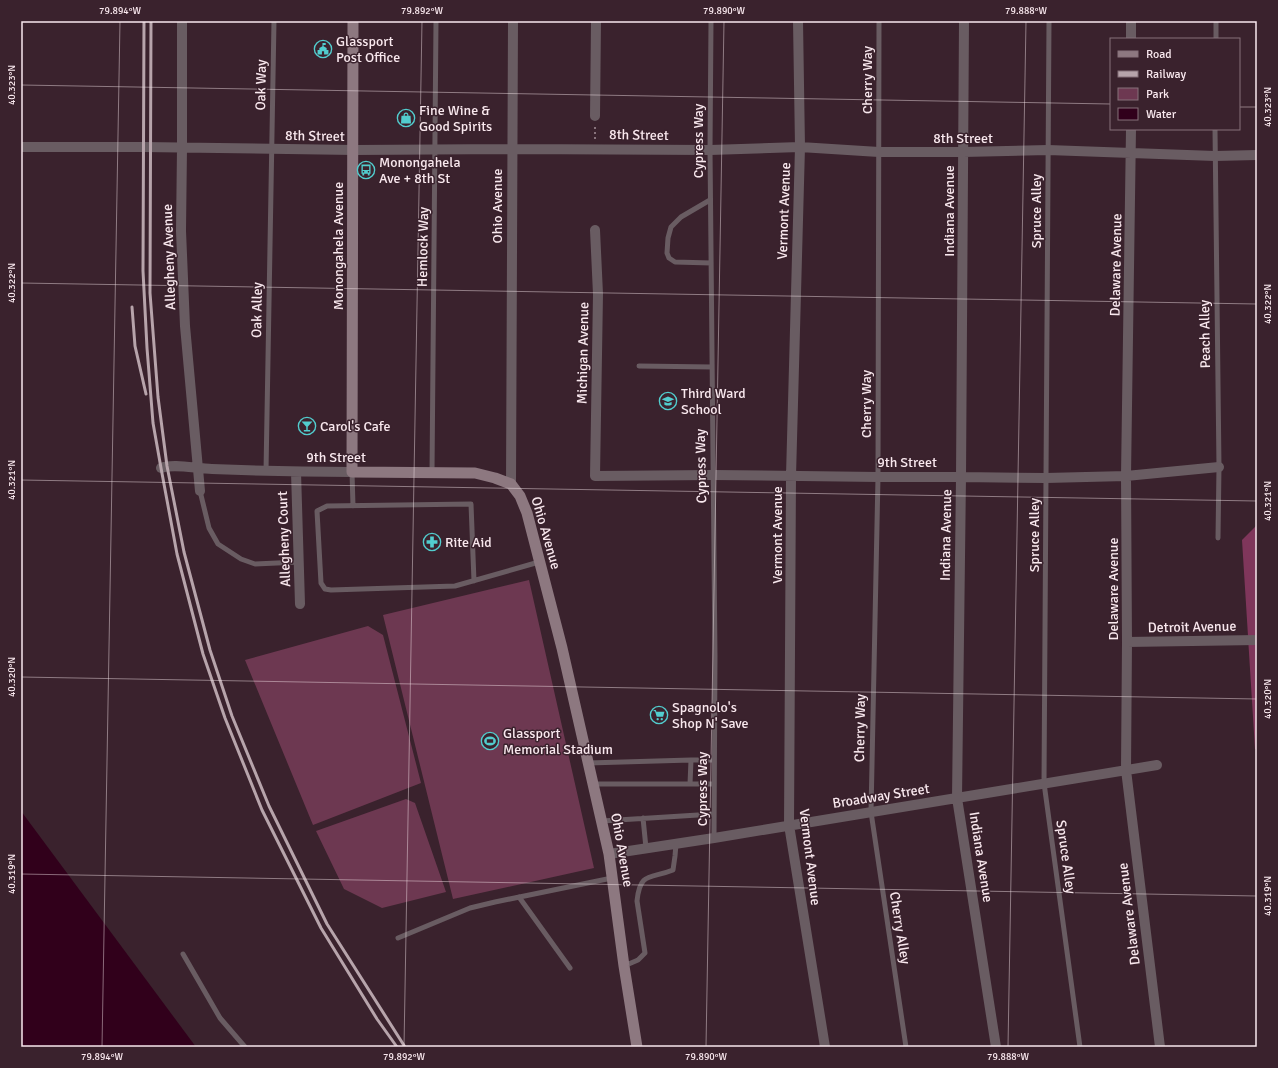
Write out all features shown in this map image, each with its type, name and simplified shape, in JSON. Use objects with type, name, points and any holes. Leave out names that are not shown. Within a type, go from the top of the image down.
[{"type":"main road","name":"Monongahela Avenue","points":[[352,472],[354,150],[353,21]]},
{"type":"main road","name":"9th Street","points":[[352,472],[432,474],[474,473],[511,484]]},
{"type":"main road","name":"Ohio Avenue","points":[[511,484],[520,496],[539,562],[562,648],[602,821],[613,878],[624,966],[637,1047]]},
{"type":"street","name":"Allegheny Avenue","points":[[182,21],[181,230],[185,319],[200,491]]},
{"type":"street","name":"Ohio Avenue","points":[[511,484],[513,21]]},
{"type":"street","points":[[595,116],[596,21]]},
{"type":"street","name":"Vermont Avenue","points":[[798,21],[800,147],[791,476],[789,825],[825,1047]]},
{"type":"street","name":"Indiana Avenue","points":[[964,21],[957,798],[996,1047]]},
{"type":"street","points":[[1131,21],[1131,38]]},
{"type":"street","name":"Delaware Avenue","points":[[1132,130],[1126,476],[1126,770],[1160,1047]]},
{"type":"street","name":"8th Street","points":[[21,147],[354,150],[512,148],[710,150],[800,147],[879,152],[1048,150],[1215,156],[1257,155]]},
{"type":"street","name":"Michigan Avenue","points":[[595,476],[598,294],[596,230]]},
{"type":"street","name":"9th Street","points":[[161,468],[167,466],[198,469],[352,472]]},
{"type":"street","name":"9th Street","points":[[595,476],[713,475],[1046,478],[1126,476],[1219,467]]},
{"type":"street","name":"Allegheny Court","points":[[296,472],[300,604]]},
{"type":"street","name":"Detroit Avenue","points":[[1127,642],[1257,640]]},
{"type":"street","name":"Broadway Street","points":[[609,854],[1157,765]]},
{"type":"lane","name":"Oak Way","points":[[273,149],[274,21]]},
{"type":"lane","name":"Hemlock Way","points":[[432,474],[436,21]]},
{"type":"lane","name":"Cypress Way","points":[[711,21],[710,200],[713,475],[714,838]]},
{"type":"lane","name":"Cherry Way","points":[[870,812],[878,477],[879,21]]},
{"type":"lane","name":"Spruce Alley","points":[[1048,21],[1044,784],[1080,1047]]},
{"type":"lane","points":[[1216,21],[1216,38]]},
{"type":"lane","name":"Peach Alley","points":[[1215,130],[1219,467],[1218,538]]},
{"type":"lane","name":"Oak Alley","points":[[266,471],[273,149]]},
{"type":"lane","points":[[710,200],[682,217],[671,227],[668,238],[667,253],[669,258],[675,262],[711,263]]},
{"type":"lane","points":[[639,366],[712,367]]},
{"type":"lane","points":[[352,472],[353,506]]},
{"type":"lane","points":[[200,491],[209,528],[218,544],[241,559],[255,564],[299,562]]},
{"type":"lane","points":[[474,581],[470,504],[327,506],[317,511],[321,583],[325,589],[455,586],[474,581],[539,562]]},
{"type":"lane","points":[[690,784],[691,760]]},
{"type":"lane","points":[[588,763],[714,760]]},
{"type":"lane","points":[[593,784],[714,784]]},
{"type":"lane","name":"Cherry Alley","points":[[870,812],[906,1047]]},
{"type":"lane","points":[[602,821],[714,814]]},
{"type":"lane","points":[[643,818],[646,848]]},
{"type":"lane","points":[[624,966],[638,960],[645,953],[637,901],[640,885],[644,879],[649,876],[673,870],[676,844]]},
{"type":"lane","points":[[398,938],[470,908],[613,878]]},
{"type":"lane","points":[[519,897],[570,968]]},
{"type":"lane","points":[[183,954],[220,1018],[245,1047]]},
{"type":"path","points":[[595,116],[595,149]]},
{"type":"green space","name":"Glassport Memorial Stadium","points":[[529,580],[594,868],[453,899],[383,615]]},
{"type":"green space","points":[[368,626],[383,635],[421,783],[313,825],[245,660]]},
{"type":"green space","points":[[406,799],[415,803],[446,892],[382,908],[344,889],[316,831]]},
{"type":"shaded area","points":[[1257,525],[1257,749],[1255,749],[1242,540]]},
{"type":"water","points":[[21,811],[196,1047],[21,1047]]},
{"type":"railway","points":[[144,21],[143,271],[147,348],[153,423],[177,554],[203,654],[225,718],[262,810],[321,928],[377,1019],[397,1047]]},
{"type":"railway","points":[[151,21],[150,293],[158,397],[167,466],[184,552],[210,650],[232,716],[269,806],[327,924],[405,1047]]},
{"type":"railway","points":[[132,307],[135,346],[146,394]]},
{"type":"place","name":"Glassport Post Office","points":[[323,49]]},
{"type":"place","name":"Fine Wine & Good Spirits","points":[[406,118]]},
{"type":"place","name":"Monongahela Ave + 8th St","points":[[366,170]]},
{"type":"place","name":"Third Ward School","points":[[668,401]]},
{"type":"place","name":"Carol's Cafe","points":[[307,426]]},
{"type":"place","name":"Rite Aid","points":[[432,542]]},
{"type":"place","name":"Spagnolo's Shop N' Save","points":[[659,715]]},
{"type":"place","name":"Glassport Memorial Stadium","points":[[490,741]]}]
